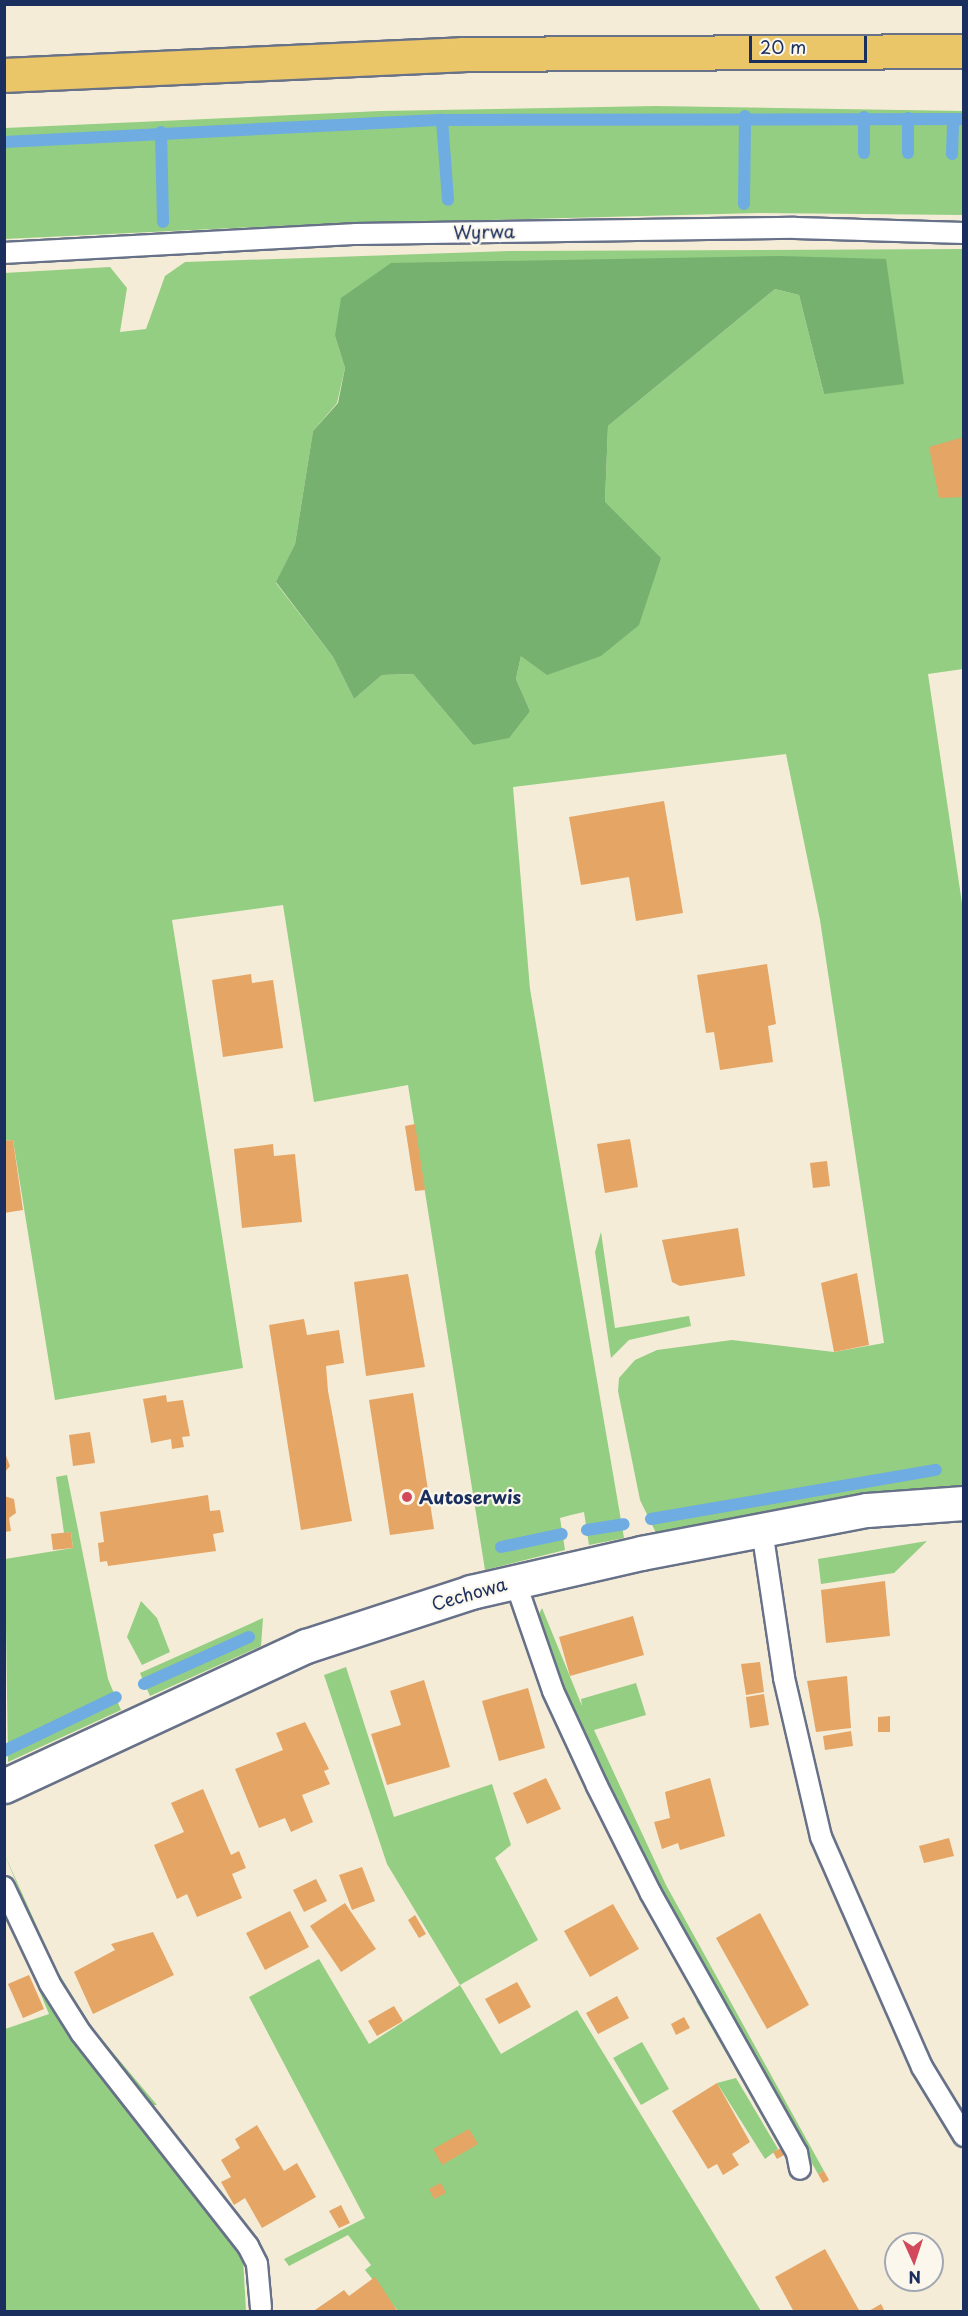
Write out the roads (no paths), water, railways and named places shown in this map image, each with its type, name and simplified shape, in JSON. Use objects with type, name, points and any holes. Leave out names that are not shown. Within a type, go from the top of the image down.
[{"type":"highway","points":[[4,75],[417,55],[963,51]]},
{"type":"street","name":"Cechowa","points":[[4,1786],[306,1646],[515,1581],[867,1510],[963,1503]]},
{"type":"lane","name":"Wyrwa","points":[[4,253],[356,234],[783,228],[963,233]]},
{"type":"lane","points":[[762,1530],[783,1677],[821,1837],[922,2067],[963,2136]]},
{"type":"lane","points":[[515,1581],[554,1691],[597,1786],[650,1892],[797,2153],[800,2169]]},
{"type":"lane","points":[[4,1887],[50,1984],[81,2033],[248,2246],[257,2264],[261,2308]]},
{"type":"waterway","points":[[744,204],[745,116]]},
{"type":"waterway","points":[[864,117],[864,153]]},
{"type":"waterway","points":[[908,118],[908,153]]},
{"type":"waterway","points":[[952,154],[953,119]]},
{"type":"waterway","points":[[4,142],[442,120],[964,119]]},
{"type":"waterway","points":[[442,120],[448,200]]},
{"type":"waterway","points":[[161,132],[163,222]]},
{"type":"waterway","points":[[651,1519],[936,1470]]},
{"type":"waterway","points":[[587,1530],[624,1524]]},
{"type":"waterway","points":[[501,1547],[562,1534]]},
{"type":"waterway","points":[[144,1684],[249,1637]]},
{"type":"waterway","points":[[4,1751],[116,1697]]},
{"type":"place","name":"Autoserwis","points":[[407,1497]]}]
